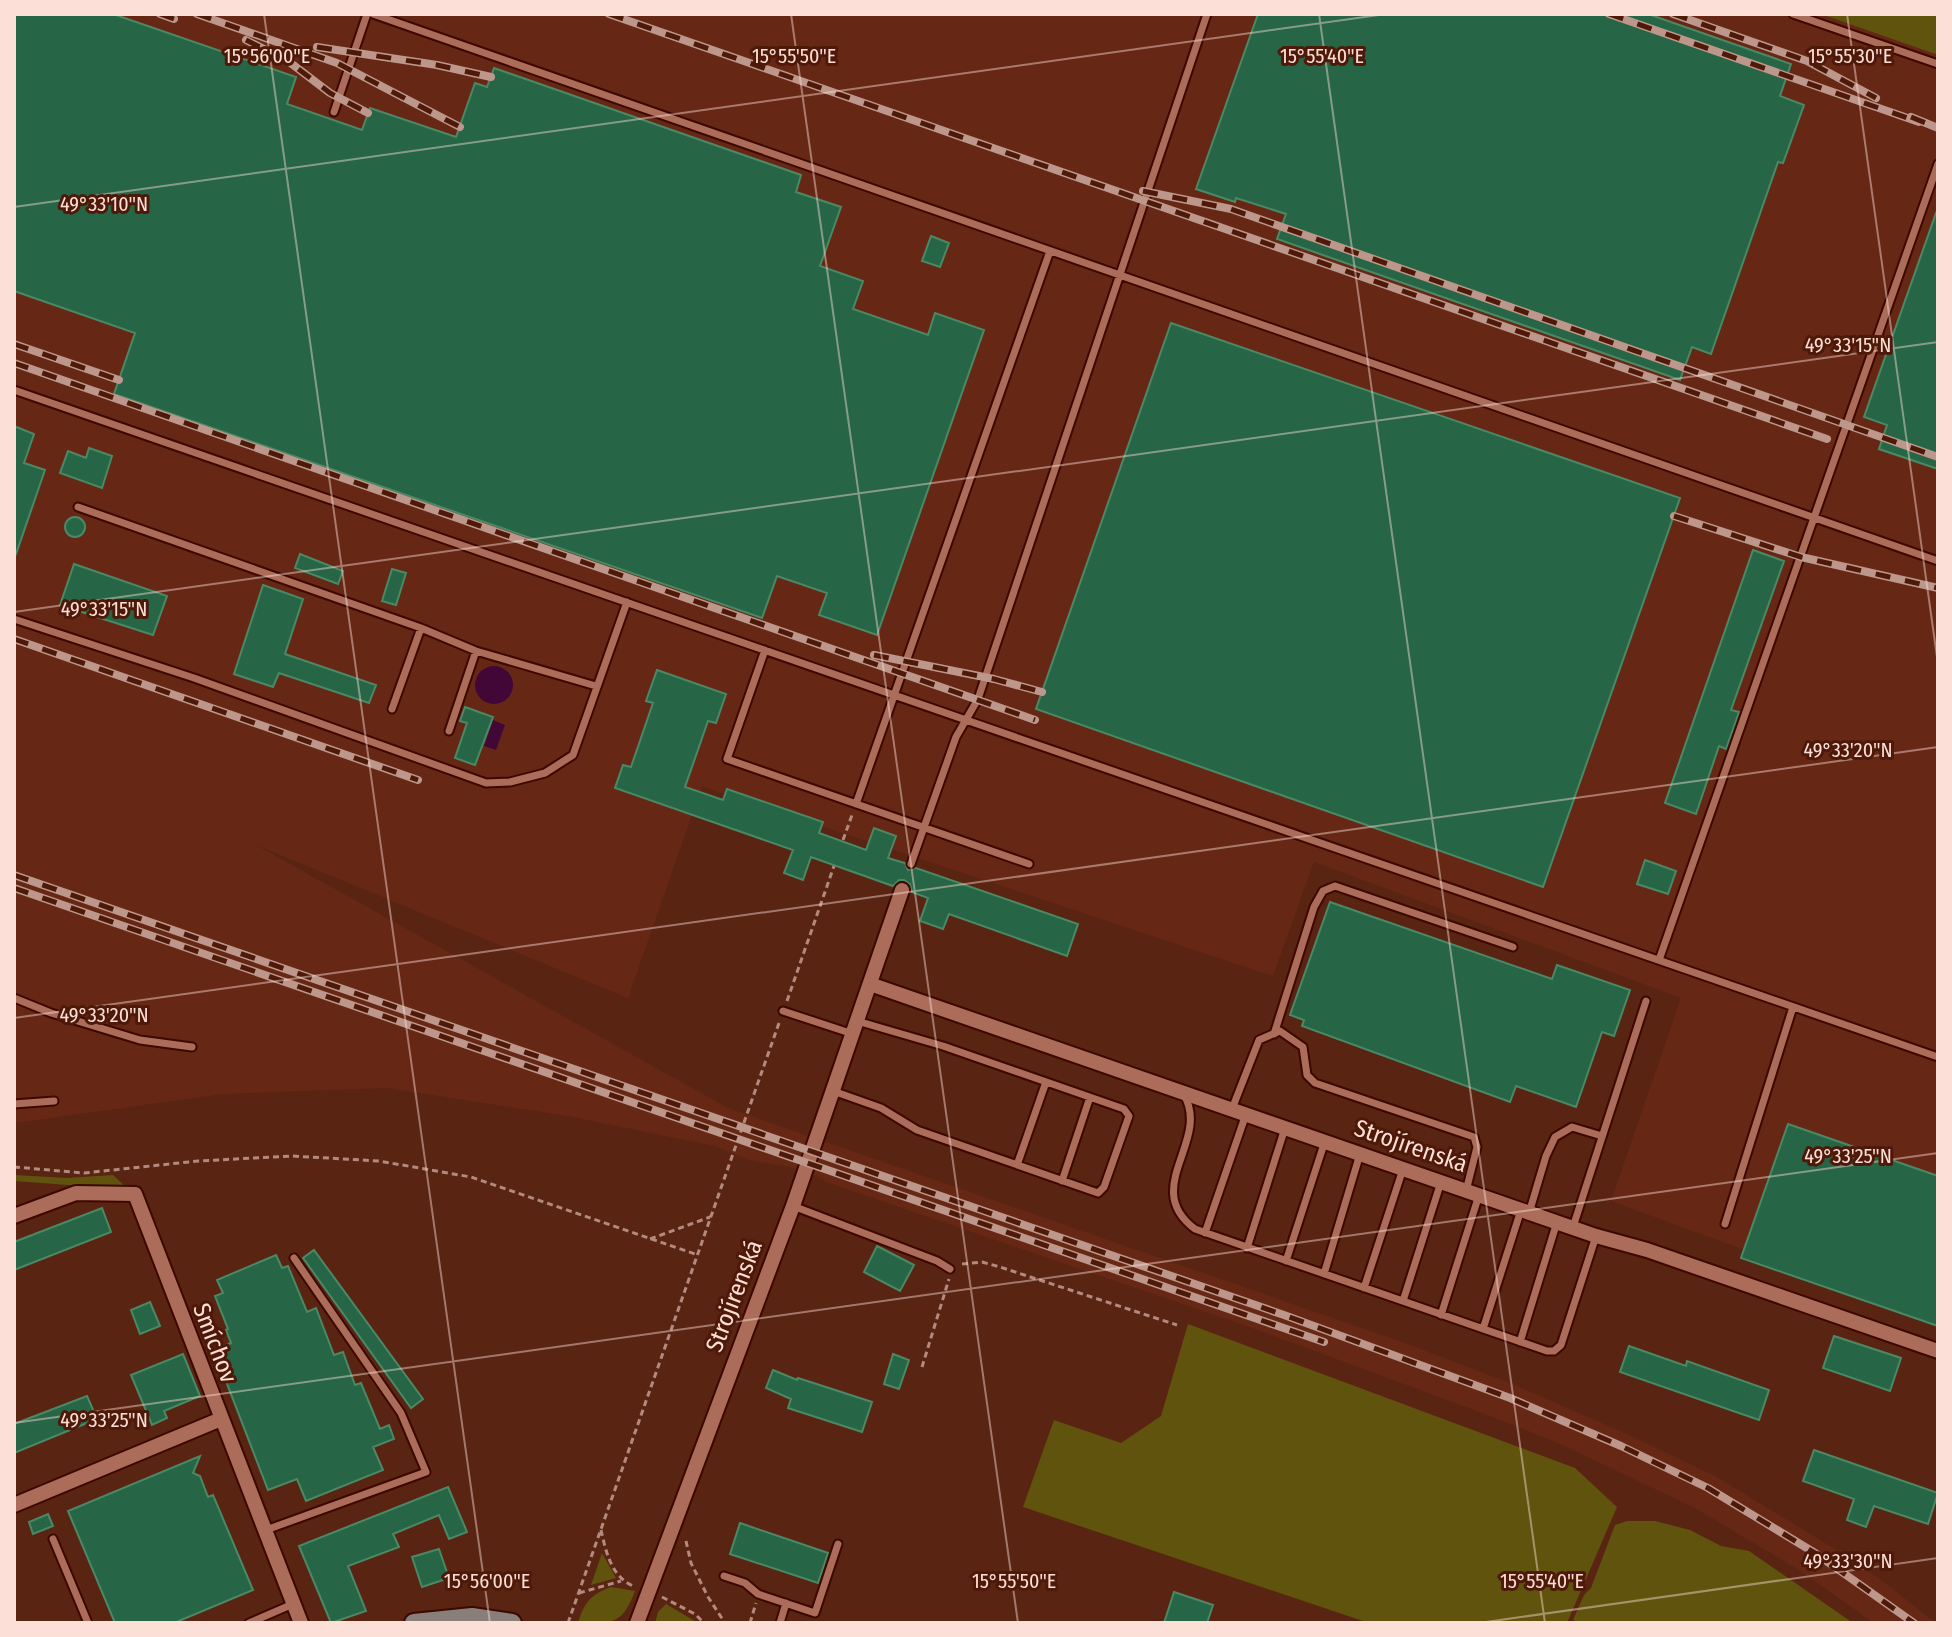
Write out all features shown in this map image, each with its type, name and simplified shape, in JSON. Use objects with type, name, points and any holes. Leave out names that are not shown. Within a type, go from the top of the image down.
[{"type":"street","name":"Strojírenská","points":[[637,1623],[793,1206],[902,890]]},
{"type":"street","name":"Strojírenská","points":[[870,984],[1938,1351]]},
{"type":"street","name":"Smíchov","points":[[14,1216],[76,1193],[135,1194],[301,1623]]},
{"type":"street","points":[[14,1505],[221,1419]]},
{"type":"street","points":[[414,1623],[472,1617],[512,1623]]},
{"type":"lane","points":[[334,112],[367,14]]},
{"type":"lane","points":[[373,14],[1938,561]]},
{"type":"lane","points":[[911,864],[956,737],[982,688],[1207,14]]},
{"type":"lane","points":[[1793,14],[1938,64]]},
{"type":"lane","points":[[1659,960],[1938,164]]},
{"type":"lane","points":[[856,804],[1050,251]]},
{"type":"lane","points":[[14,390],[1938,1057]]},
{"type":"lane","points":[[78,507],[421,628],[476,651],[596,686]]},
{"type":"lane","points":[[14,619],[194,678],[486,783],[510,782],[545,773],[573,755],[627,602]]},
{"type":"lane","points":[[392,709],[421,628]]},
{"type":"lane","points":[[765,650],[727,759],[1029,864]]},
{"type":"lane","points":[[449,731],[476,651]]},
{"type":"lane","points":[[1274,1034],[1314,907],[1323,891],[1335,886],[1513,947]]},
{"type":"lane","points":[[14,998],[51,1013],[140,1040],[192,1047]]},
{"type":"lane","points":[[1573,1228],[1646,1001]]},
{"type":"lane","points":[[1725,1224],[1793,1007]]},
{"type":"lane","points":[[783,1011],[943,1046],[1124,1109],[1129,1116],[1101,1192],[917,1130],[881,1108],[833,1091]]},
{"type":"lane","points":[[1205,1233],[1259,1040],[1280,1031],[1303,1047],[1307,1075],[1315,1083],[1474,1137],[1477,1147],[1472,1193],[1441,1315]]},
{"type":"lane","points":[[1017,1165],[1046,1082]]},
{"type":"lane","points":[[1182,1092],[1190,1117],[1173,1183],[1174,1202],[1186,1221],[1205,1233],[1247,1248],[1547,1351],[1558,1349],[1596,1236]]},
{"type":"lane","points":[[1062,1181],[1090,1097]]},
{"type":"lane","points":[[14,1104],[54,1101]]},
{"type":"lane","points":[[1483,1329],[1555,1137],[1572,1127],[1602,1136]]},
{"type":"lane","points":[[1247,1248],[1285,1128]]},
{"type":"lane","points":[[1286,1261],[1325,1141]]},
{"type":"lane","points":[[1324,1274],[1360,1154]]},
{"type":"lane","points":[[1364,1288],[1403,1169]]},
{"type":"lane","points":[[1403,1301],[1441,1182]]},
{"type":"lane","points":[[793,1206],[937,1261],[950,1269]]},
{"type":"lane","points":[[1520,1342],[1557,1222]]},
{"type":"lane","points":[[264,1531],[426,1472],[401,1413],[294,1258]]},
{"type":"lane","points":[[53,1539],[88,1623]]},
{"type":"lane","points":[[724,1576],[745,1583],[758,1594],[815,1613],[838,1544]]},
{"type":"lane","points":[[780,1623],[786,1603]]},
{"type":"lane","points":[[249,1623],[293,1604]]},
{"type":"path","points":[[843,840],[856,804]]},
{"type":"path","points":[[568,1623],[834,866]]},
{"type":"path","points":[[14,1167],[84,1173],[198,1161],[292,1156],[379,1161],[471,1177],[698,1255]]},
{"type":"path","points":[[650,1239],[711,1216]]},
{"type":"path","points":[[922,1367],[948,1286],[950,1269],[967,1262],[991,1265],[1177,1325]]},
{"type":"path","points":[[677,1516],[691,1563],[725,1623]]},
{"type":"path","points":[[601,1530],[607,1555],[621,1581]]},
{"type":"path","points":[[579,1593],[621,1581],[639,1588]]},
{"type":"path","points":[[750,1623],[758,1594]]},
{"type":"path","points":[[662,1597],[695,1614],[704,1623]]},
{"type":"shaded area","points":[[14,14],[1821,14],[1938,55],[1938,1321],[1611,1201],[1681,998],[1314,862],[1273,976],[702,786],[628,998],[256,845],[728,1108],[1405,1343],[1515,1385],[1627,1434],[1715,1476],[1822,1541],[1876,1576],[1936,1623],[1874,1623],[1802,1572],[1697,1509],[1558,1443],[1501,1420],[1244,1325],[790,1167],[748,1160],[715,1146],[568,1116],[387,1088],[223,1094],[14,1123]]},
{"type":"shaded area","points":[[1821,14],[1938,14],[1938,55]]},
{"type":"shaded area","points":[[494,666],[508,671],[513,685],[508,699],[494,704],[480,699],[475,685],[480,671]]},
{"type":"shaded area","points":[[493,720],[505,725],[496,750],[484,746]]},
{"type":"shaded area","points":[[14,1175],[67,1178],[113,1175],[128,1189],[120,1186],[14,1181]]},
{"type":"shaded area","points":[[1188,1324],[1575,1468],[1617,1507],[1567,1623],[1369,1623],[1023,1507],[1054,1420],[1121,1443],[1161,1416]]},
{"type":"shaded area","points":[[1627,1521],[1655,1521],[1690,1530],[1721,1546],[1749,1551],[1853,1623],[1580,1623],[1573,1620],[1584,1595],[1591,1588],[1615,1525]]},
{"type":"shaded area","points":[[602,1553],[616,1578],[591,1585]]},
{"type":"shaded area","points":[[611,1587],[635,1591],[620,1617],[607,1622],[578,1623],[589,1600]]},
{"type":"shaded area","points":[[666,1604],[698,1623],[655,1623],[658,1612]]},
{"type":"building","points":[[14,14],[113,14],[296,77],[287,104],[362,130],[370,108],[456,137],[475,83],[487,87],[494,68],[801,175],[796,192],[841,207],[820,266],[863,281],[853,309],[928,335],[935,313],[984,330],[877,635],[819,615],[827,593],[777,576],[762,618],[114,394],[135,333],[14,291]]},
{"type":"building","points":[[1258,14],[1648,14],[1791,64],[1780,96],[1804,105],[1783,163],[1778,162],[1711,354],[1692,347],[1680,380],[1277,239],[1286,214],[1196,189]]},
{"type":"building","points":[[1936,213],[1938,469],[1879,449],[1887,425],[1864,417]]},
{"type":"building","points":[[931,236],[949,243],[940,267],[922,261]]},
{"type":"building","points":[[1171,323],[1680,498],[1543,887],[1036,709]]},
{"type":"building","points":[[14,426],[34,434],[24,463],[45,470],[16,554],[14,553]]},
{"type":"building","points":[[89,448],[112,456],[102,488],[60,473],[68,451],[86,458]]},
{"type":"building","points":[[75,517],[82,520],[85,527],[82,534],[75,537],[68,534],[65,527],[68,520]]},
{"type":"building","points":[[1753,550],[1784,561],[1731,710],[1739,712],[1726,749],[1719,746],[1696,814],[1665,803]]},
{"type":"building","points":[[300,554],[343,571],[338,584],[295,568]]},
{"type":"building","points":[[74,564],[167,596],[153,635],[60,605]]},
{"type":"building","points":[[392,569],[406,573],[396,605],[382,601]]},
{"type":"building","points":[[263,585],[303,599],[285,654],[376,685],[369,703],[279,673],[273,687],[234,674]]},
{"type":"building","points":[[657,670],[726,694],[716,723],[708,721],[685,787],[723,800],[727,789],[823,822],[819,833],[866,850],[874,828],[896,836],[888,858],[905,863],[908,870],[916,868],[1078,924],[1067,956],[949,914],[943,929],[920,921],[928,898],[912,892],[910,884],[904,880],[893,886],[811,857],[803,880],[784,873],[793,850],[615,788],[623,765],[631,767],[653,703],[646,701]]},
{"type":"building","points":[[465,707],[493,717],[475,765],[455,758],[467,723],[460,721]]},
{"type":"building","points":[[1645,860],[1676,871],[1668,894],[1637,884]]},
{"type":"building","points":[[1330,902],[1552,979],[1557,965],[1630,990],[1614,1036],[1602,1032],[1576,1107],[1516,1086],[1510,1102],[1302,1026],[1304,1020],[1290,1015]]},
{"type":"building","points":[[1788,1124],[1938,1176],[1938,1326],[1741,1258]]},
{"type":"building","points":[[102,1208],[111,1232],[14,1270],[14,1242]]},
{"type":"building","points":[[877,1246],[914,1265],[900,1291],[864,1272]]},
{"type":"building","points":[[314,1250],[423,1399],[411,1408],[303,1258]]},
{"type":"building","points":[[276,1255],[282,1268],[288,1266],[307,1312],[316,1308],[334,1355],[343,1352],[355,1385],[361,1383],[380,1429],[389,1425],[394,1439],[373,1447],[383,1470],[306,1501],[297,1479],[268,1490],[214,1350],[231,1343],[215,1296],[223,1293],[217,1280]]},
{"type":"building","points":[[150,1302],[160,1326],[140,1334],[131,1310]]},
{"type":"building","points":[[1834,1336],[1901,1358],[1890,1391],[1823,1368]]},
{"type":"building","points":[[1629,1346],[1686,1366],[1687,1361],[1769,1390],[1759,1420],[1620,1372]]},
{"type":"building","points":[[183,1354],[200,1396],[164,1411],[167,1418],[152,1425],[131,1375]]},
{"type":"building","points":[[893,1354],[909,1360],[899,1389],[884,1384]]},
{"type":"building","points":[[773,1370],[872,1402],[862,1432],[788,1408],[791,1399],[766,1388]]},
{"type":"building","points":[[87,1396],[97,1419],[14,1453],[14,1424]]},
{"type":"building","points":[[1814,1450],[1938,1493],[1928,1524],[1874,1506],[1866,1527],[1847,1520],[1854,1499],[1803,1481]]},
{"type":"building","points":[[200,1456],[193,1473],[200,1476],[208,1497],[213,1495],[253,1590],[174,1623],[115,1623],[68,1511]]},
{"type":"building","points":[[448,1487],[467,1532],[449,1539],[439,1515],[393,1534],[399,1547],[348,1566],[366,1611],[331,1623],[299,1546]]},
{"type":"building","points":[[48,1514],[53,1526],[33,1534],[29,1522]]},
{"type":"building","points":[[740,1523],[828,1553],[818,1583],[730,1554]]},
{"type":"building","points":[[439,1549],[449,1578],[422,1587],[412,1557]]},
{"type":"building","points":[[1174,1592],[1213,1605],[1207,1623],[1164,1623]]},
{"type":"railway","points":[[160,14],[174,19]]},
{"type":"railway","points":[[197,14],[337,63],[460,127]]},
{"type":"railway","points":[[609,14],[1827,439]]},
{"type":"railway","points":[[1609,14],[1919,122]]},
{"type":"railway","points":[[1673,14],[1807,61],[1876,98]]},
{"type":"railway","points":[[246,40],[288,61],[330,93],[368,113]]},
{"type":"railway","points":[[317,47],[437,65],[491,77]]},
{"type":"railway","points":[[1911,117],[1938,128]]},
{"type":"railway","points":[[1143,191],[1231,209],[1938,457]]},
{"type":"railway","points":[[14,344],[119,380]]},
{"type":"railway","points":[[14,363],[1035,720]]},
{"type":"railway","points":[[1674,516],[1801,557],[1938,588]]},
{"type":"railway","points":[[14,639],[418,780]]},
{"type":"railway","points":[[874,655],[1042,692]]},
{"type":"railway","points":[[14,875],[1284,1315],[1510,1398],[1708,1488],[1815,1553],[1914,1623]]},
{"type":"railway","points":[[14,888],[1324,1342]]}]
